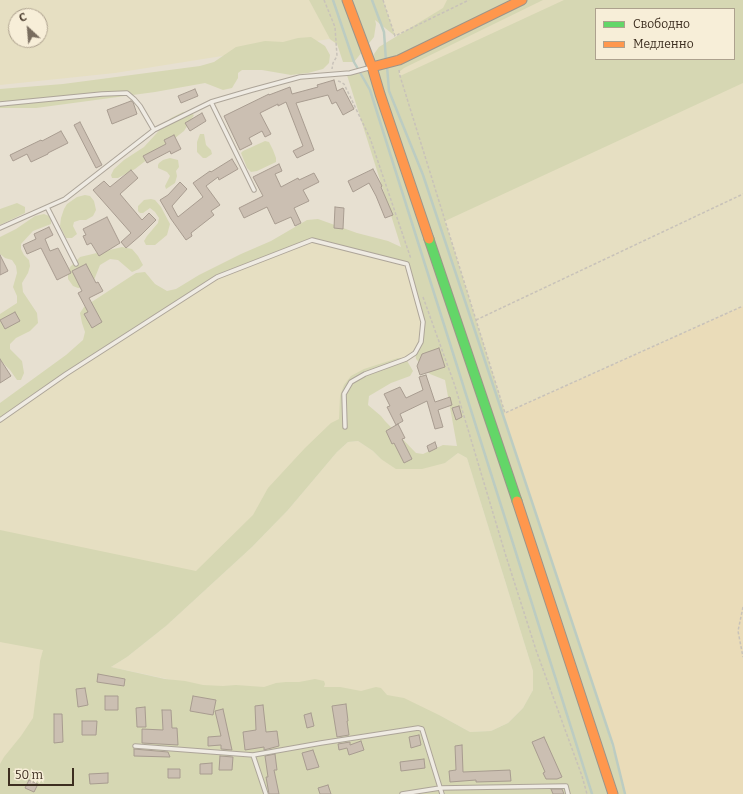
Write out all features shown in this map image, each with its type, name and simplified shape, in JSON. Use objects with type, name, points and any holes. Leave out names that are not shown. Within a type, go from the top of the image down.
[{"type":"street","points":[[347,0],[368,69],[380,94],[503,459],[613,794]]},
{"type":"street","points":[[368,69],[396,61],[522,0]]},
{"type":"lane","points":[[0,228],[65,199],[154,130],[212,102],[300,77],[333,73],[350,73],[368,69]]},
{"type":"lane","points":[[0,104],[127,93],[134,98],[140,106],[154,130]]},
{"type":"lane","points":[[212,102],[254,190]]},
{"type":"lane","points":[[47,207],[76,264]]},
{"type":"lane","points":[[0,420],[66,374],[217,277],[312,240],[407,264],[423,322],[421,342],[415,353],[406,359],[365,374],[351,382],[344,394],[345,427]]},
{"type":"lane","points":[[135,746],[253,755],[418,728],[422,730],[442,794]]},
{"type":"lane","points":[[253,755],[266,794]]},
{"type":"lane","points":[[402,794],[440,788],[566,786],[568,794]]},
{"type":"path","points":[[324,0],[335,27],[337,56],[332,70],[338,81],[344,84],[370,138],[412,264]]},
{"type":"path","points":[[383,0],[395,36],[469,0]]},
{"type":"path","points":[[396,61],[504,413],[743,306]]},
{"type":"path","points":[[476,320],[743,194]]},
{"type":"path","points":[[422,294],[455,386],[536,650],[582,776],[587,794]]},
{"type":"path","points":[[743,607],[738,631],[743,657]]},
{"type":"shaded area","points":[[0,0],[324,0],[337,44],[329,39],[115,73],[0,85]]},
{"type":"shaded area","points":[[383,0],[469,0],[395,36]]},
{"type":"shaded area","points":[[520,0],[743,0],[743,306],[505,413],[400,76],[398,57]]},
{"type":"shaded area","points":[[312,240],[407,264],[423,322],[421,342],[415,353],[406,359],[365,374],[345,427],[260,516],[38,722],[6,794],[0,794],[0,422],[217,277]]},
{"type":"shaded area","points":[[358,441],[373,451],[381,459],[445,463],[458,453],[467,458],[533,671],[533,690],[523,708],[508,723],[491,731],[470,732],[441,716],[273,688],[205,687],[111,667],[127,657],[166,626],[252,547],[288,510],[337,452],[348,442]]},
{"type":"green space","points":[[309,0],[383,0],[395,36],[375,20],[376,24],[374,37],[354,62],[343,62],[337,44],[330,39]]},
{"type":"green space","points":[[447,0],[543,0],[404,68],[399,72],[400,76],[564,0],[743,0],[743,83],[445,221],[504,410],[605,722],[622,780],[624,794],[0,794],[0,764],[33,718],[40,661],[43,650],[0,642],[0,530],[196,571],[253,515],[268,488],[305,448],[331,423],[339,419],[340,396],[344,385],[351,376],[364,369],[398,358],[406,359],[413,371],[410,376],[391,383],[369,396],[368,405],[381,416],[416,453],[423,454],[443,445],[457,446],[445,380],[430,374],[416,359],[415,353],[421,342],[423,322],[407,264],[312,240],[217,277],[0,422],[0,403],[66,355],[83,340],[85,332],[80,313],[84,307],[136,273],[145,272],[155,284],[167,291],[176,289],[199,275],[271,241],[307,220],[318,219],[357,233],[388,241],[401,247],[346,72],[375,67],[374,54],[379,47],[443,8]],"holes":[[[358,441],[373,451],[381,459],[396,469],[422,469],[445,463],[458,453],[467,458],[533,671],[533,690],[523,708],[508,723],[491,731],[470,732],[404,698],[387,695],[381,688],[376,687],[361,691],[340,687],[324,687],[324,681],[315,679],[299,682],[276,683],[264,687],[203,685],[165,679],[111,667],[127,657],[166,626],[252,547],[288,510],[337,452],[348,442]]]},
{"type":"green space","points":[[311,37],[325,46],[330,55],[329,63],[323,69],[308,73],[291,75],[262,70],[242,70],[238,73],[238,78],[232,88],[223,90],[205,83],[155,92],[36,108],[0,108],[0,89],[63,84],[200,66],[214,62],[236,47],[265,41],[283,42],[298,38]]},
{"type":"green space","points":[[183,112],[194,115],[184,131],[135,169],[118,178],[112,178],[111,175],[114,169],[124,160],[144,147],[171,118]]},
{"type":"green space","points":[[200,134],[204,134],[206,145],[211,150],[212,154],[206,158],[203,158],[197,152],[197,142]]},
{"type":"green space","points":[[265,141],[269,142],[276,158],[276,162],[257,171],[251,172],[247,168],[241,153]]},
{"type":"green space","points":[[170,158],[178,160],[179,167],[176,171],[177,176],[175,183],[166,189],[165,186],[170,176],[167,172],[158,168],[158,165],[163,160]]},
{"type":"green space","points":[[85,195],[90,196],[94,201],[96,210],[93,216],[86,220],[74,222],[73,226],[77,234],[72,238],[66,238],[60,226],[64,209],[67,204],[77,197]]},
{"type":"green space","points":[[144,200],[155,200],[161,207],[170,224],[167,235],[155,245],[146,245],[144,241],[158,223],[159,218],[150,208],[143,213],[140,213],[138,211],[138,206]]},
{"type":"green space","points":[[17,203],[25,207],[25,213],[0,225],[0,209]]},
{"type":"green space","points":[[44,214],[49,216],[51,219],[51,224],[33,231],[21,244],[21,249],[29,260],[30,266],[22,283],[23,292],[37,313],[38,323],[30,331],[16,338],[10,344],[10,349],[22,361],[24,373],[21,380],[17,380],[0,360],[0,314],[17,303],[17,296],[13,287],[17,273],[16,266],[12,260],[5,258],[0,254],[0,237],[16,229],[35,216]]},
{"type":"green space","points":[[122,247],[132,249],[138,256],[143,265],[139,269],[132,272],[118,260],[110,259],[100,265],[94,280],[85,287],[78,288],[73,286],[68,279],[70,267],[80,257]]},
{"type":"sand","points":[[743,306],[743,794],[625,794],[613,745],[503,414]]},
{"type":"building","points":[[334,80],[337,91],[343,88],[354,109],[343,115],[336,102],[332,104],[328,95],[296,103],[314,150],[297,158],[293,151],[303,146],[286,102],[278,106],[278,104],[260,113],[271,134],[265,137],[262,131],[249,138],[252,144],[240,150],[224,116],[269,94],[290,87],[292,94],[318,87],[317,85]]},
{"type":"building","points":[[195,89],[198,96],[181,103],[178,96]]},
{"type":"building","points":[[131,101],[133,102],[137,114],[112,124],[107,110]]},
{"type":"building","points":[[202,113],[206,121],[190,131],[185,123]]},
{"type":"building","points":[[80,122],[102,165],[96,168],[74,125]]},
{"type":"building","points":[[61,131],[68,143],[31,162],[27,154],[13,161],[10,155]]},
{"type":"building","points":[[174,135],[181,149],[171,154],[170,151],[147,163],[143,156],[166,144],[164,140]]},
{"type":"building","points":[[232,159],[238,169],[219,180],[218,177],[206,186],[220,205],[211,211],[214,215],[191,233],[192,236],[186,240],[160,200],[168,195],[180,182],[187,189],[172,206],[178,217],[203,197],[193,183],[210,171],[211,172]]},
{"type":"building","points":[[279,164],[282,171],[275,174],[281,187],[298,178],[299,180],[314,173],[319,182],[303,190],[309,201],[294,208],[301,223],[295,226],[291,217],[275,224],[267,207],[244,218],[239,208],[263,196],[253,177]]},
{"type":"building","points":[[373,169],[382,186],[381,187],[393,215],[385,218],[369,183],[353,192],[348,181]]},
{"type":"building","points":[[131,170],[138,178],[120,194],[142,220],[149,213],[156,220],[126,248],[121,242],[131,233],[93,190],[104,181],[110,187]]},
{"type":"building","points":[[335,207],[344,208],[343,229],[334,228]]},
{"type":"building","points":[[107,217],[120,243],[99,256],[91,243],[87,245],[83,236],[86,235],[83,229]]},
{"type":"building","points":[[49,227],[53,235],[45,239],[50,251],[58,248],[71,273],[57,280],[41,248],[27,254],[23,245],[36,239],[34,234]]},
{"type":"building","points":[[0,255],[8,271],[0,275]]},
{"type":"building","points":[[86,264],[96,283],[98,282],[103,291],[89,298],[102,322],[92,328],[84,314],[88,312],[78,293],[82,291],[72,271]]},
{"type":"building","points":[[15,312],[20,321],[5,329],[0,320]]},
{"type":"building","points":[[439,348],[445,367],[420,375],[417,366],[422,354]]},
{"type":"building","points":[[0,359],[11,376],[0,383]]},
{"type":"building","points":[[426,375],[435,402],[450,397],[452,405],[438,410],[443,427],[435,429],[427,401],[400,414],[403,421],[396,425],[387,407],[390,406],[384,394],[400,387],[406,398],[423,390],[419,377]]},
{"type":"building","points":[[459,406],[462,417],[456,420],[452,408]]},
{"type":"building","points":[[398,424],[405,438],[402,439],[412,459],[404,463],[386,431]]},
{"type":"building","points":[[435,442],[437,448],[429,452],[427,446]]},
{"type":"building","points":[[98,674],[125,679],[124,686],[97,682]]},
{"type":"building","points":[[85,688],[88,705],[78,707],[76,689]]},
{"type":"building","points":[[105,696],[118,696],[118,710],[105,710]]},
{"type":"building","points":[[193,696],[216,700],[213,715],[190,711]]},
{"type":"building","points":[[346,704],[349,735],[337,737],[332,706]]},
{"type":"building","points":[[263,705],[266,732],[277,731],[279,746],[264,750],[264,747],[245,750],[243,732],[256,730],[255,706]]},
{"type":"building","points":[[145,707],[146,727],[137,727],[136,708]]},
{"type":"building","points":[[223,709],[232,750],[221,749],[221,745],[208,746],[208,737],[221,736],[215,711]]},
{"type":"building","points":[[162,710],[171,710],[172,728],[177,728],[178,745],[142,743],[142,729],[163,730]]},
{"type":"building","points":[[311,713],[314,726],[307,728],[304,715]]},
{"type":"building","points":[[54,714],[62,714],[63,742],[54,743]]},
{"type":"building","points":[[82,721],[97,721],[96,735],[82,735]]},
{"type":"building","points":[[419,735],[421,745],[411,748],[409,737]]},
{"type":"building","points":[[544,737],[562,777],[557,779],[546,779],[543,773],[545,772],[532,742]]},
{"type":"building","points":[[361,741],[364,750],[349,755],[347,748],[339,750],[338,744],[350,742],[350,745]]},
{"type":"building","points":[[462,745],[463,772],[510,770],[511,781],[476,782],[476,780],[450,782],[449,771],[456,770],[455,746]]},
{"type":"building","points":[[134,749],[168,752],[170,757],[134,756]]},
{"type":"building","points":[[313,750],[319,767],[307,770],[302,753]]},
{"type":"building","points":[[275,754],[277,770],[274,770],[279,794],[269,794],[266,777],[268,777],[265,756]]},
{"type":"building","points":[[220,756],[233,757],[232,770],[219,770]]},
{"type":"building","points":[[424,759],[425,768],[401,771],[400,762]]},
{"type":"building","points":[[212,763],[212,774],[200,774],[200,764]]},
{"type":"building","points":[[168,769],[180,769],[180,778],[168,778]]},
{"type":"building","points":[[108,773],[108,783],[90,784],[89,774]]},
{"type":"building","points":[[29,780],[38,784],[34,792],[25,788]]},
{"type":"building","points":[[328,785],[331,794],[320,794],[318,788]]},
{"type":"building","points":[[551,789],[562,789],[564,794],[553,794]]},
{"type":"waterway","points":[[333,0],[354,62],[370,90],[592,794]]},
{"type":"waterway","points":[[372,0],[384,32],[386,61]]},
{"type":"waterway","points":[[387,66],[389,91],[423,175],[613,745],[625,794]]},
{"type":"traffic: fast","points":[[429,239],[517,501]]},
{"type":"traffic: slow","points":[[347,0],[372,67],[429,239]]},
{"type":"traffic: slow","points":[[372,67],[399,60],[522,0]]},
{"type":"traffic: slow","points":[[517,501],[613,794]]}]
